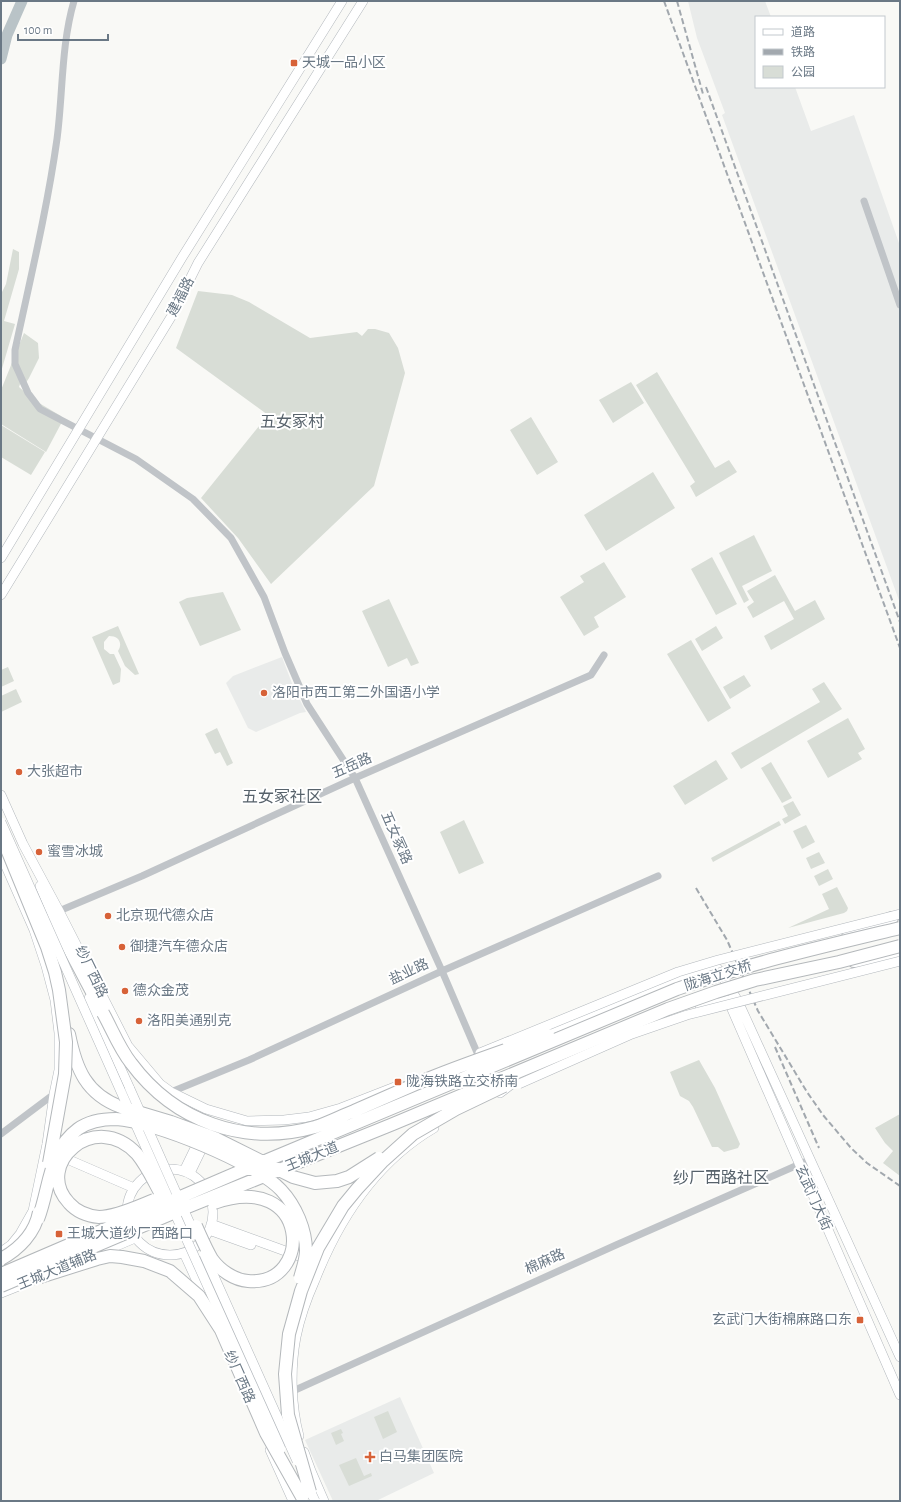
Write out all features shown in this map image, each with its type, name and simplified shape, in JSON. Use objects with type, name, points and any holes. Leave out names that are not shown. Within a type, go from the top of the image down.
[{"type":"highway","points":[[1,835],[47,947],[55,972],[77,1067],[88,1085],[96,1094],[110,1103],[194,1130],[239,1149],[293,1177],[315,1183],[337,1181],[349,1177],[413,1134],[456,1109],[525,1075],[668,1009]]},
{"type":"highway","points":[[826,946],[900,914]]},
{"type":"highway","points":[[57,915],[102,1013],[130,1062],[150,1086],[171,1104],[198,1119],[225,1128],[245,1132],[265,1134],[284,1133],[315,1126],[455,1067],[677,989]]},
{"type":"highway","name":"陇海立交桥","points":[[544,1045],[677,989],[712,976],[900,928]]},
{"type":"highway","name":"陇海立交桥","points":[[624,1027],[668,1009],[755,980],[838,962],[900,946]]},
{"type":"highway","points":[[838,962],[900,960]]},
{"type":"highway","points":[[38,1219],[65,1074],[66,1042],[59,990]]},
{"type":"highway","name":"王城大道","points":[[1,1288],[180,1210],[393,1124],[624,1027]]},
{"type":"highway","name":"王城大道","points":[[1,1274],[234,1174],[544,1045]]},
{"type":"highway","points":[[1,1259],[22,1244],[38,1219],[46,1195],[51,1170],[56,1158],[70,1136],[89,1123],[102,1119],[117,1119],[160,1129],[210,1148],[255,1170],[270,1180],[282,1191],[294,1208],[302,1227],[306,1252],[289,1334],[285,1374],[288,1415],[305,1498]]},
{"type":"highway","points":[[289,1334],[301,1291],[318,1248],[343,1206],[356,1189],[383,1161],[413,1134]]},
{"type":"highway","points":[[162,1196],[144,1163],[136,1153],[126,1144],[111,1138],[97,1137],[87,1139],[77,1144],[69,1151],[62,1162],[59,1172],[61,1189],[67,1201],[79,1211],[98,1217],[107,1216],[184,1189],[234,1174]]},
{"type":"highway","points":[[1,1288],[162,1221],[222,1200],[235,1198],[257,1197],[270,1201],[285,1214],[292,1229],[293,1243],[290,1257],[282,1269],[270,1277],[255,1281],[243,1280],[229,1275],[212,1259],[196,1226]]},
{"type":"highway","points":[[1,1288],[110,1256],[144,1261],[170,1271],[199,1296],[221,1330],[266,1433],[305,1498]]},
{"type":"main road","name":"建福路","points":[[1,558],[183,256],[342,1]]},
{"type":"main road","name":"建福路","points":[[1,595],[171,317],[198,263],[363,1]]},
{"type":"main road","points":[[313,49],[327,58]]},
{"type":"main road","points":[[1,795],[57,915],[305,1498]]},
{"type":"main road","points":[[1,822],[217,1306],[305,1498]]},
{"type":"main road","points":[[1,855],[34,930],[46,966],[55,1000],[59,1033],[59,1070],[46,1150],[32,1211],[20,1234],[11,1245],[1,1252]]},
{"type":"main road","points":[[187,1172],[216,1112],[247,1121],[284,1120],[309,1117],[342,1108],[678,972],[718,960],[900,914]]},
{"type":"main road","name":"纱厂西路","points":[[57,915],[128,1046],[160,1084],[171,1092],[216,1112]]},
{"type":"main road","points":[[324,1501],[311,1471],[299,1434],[293,1391],[294,1350],[298,1324],[331,1241],[355,1202],[379,1174],[410,1144],[464,1111],[519,1084],[632,1034],[687,1016],[900,960]]},
{"type":"main road","name":"玄武门大街","points":[[477,1054],[507,1046],[664,986],[717,968],[736,998],[900,1357]]},
{"type":"main road","name":"玄武门大街","points":[[495,1096],[517,1080],[652,1022],[728,1000],[798,1164],[900,1395]]},
{"type":"main road","points":[[152,1139],[196,1226]]},
{"type":"main road","points":[[46,1150],[134,1188]]},
{"type":"main road","points":[[173,1168],[187,1172],[202,1182],[210,1195],[213,1209],[210,1227],[203,1240],[194,1248],[184,1253],[171,1255],[157,1253],[145,1247],[136,1238],[129,1226],[127,1214],[128,1200],[134,1188],[141,1179],[151,1173],[161,1169],[173,1168]]},
{"type":"main road","points":[[162,1196],[217,1306]]},
{"type":"main road","name":"王城大道辅路","points":[[1,1269],[127,1214]]},
{"type":"main road","points":[[210,1227],[320,1267]]},
{"type":"main road","name":"王城大道辅路","points":[[1,1293],[136,1238]]},
{"type":"main road","name":"纱厂西路","points":[[184,1253],[305,1498]]},
{"type":"street","name":"五女冢路","points":[[74,1],[68,30],[57,138],[46,209],[15,350],[15,364],[28,393],[40,409],[136,459],[193,499],[231,538],[264,597],[285,653],[307,704],[356,778],[442,971],[495,1096]]},
{"type":"street","points":[[864,201],[900,305]]},
{"type":"street","name":"五岳路","points":[[57,915],[356,778],[591,675],[604,655]]},
{"type":"street","name":"盐业路","points":[[171,1092],[249,1060],[442,971],[658,876]]},
{"type":"street","points":[[1,1134],[54,1094]]},
{"type":"street","name":"棉麻路","points":[[293,1391],[616,1245],[809,1160]]},
{"type":"shaded area","points":[[688,1],[765,1],[771,16],[755,16],[755,88],[795,88],[811,131],[854,115],[900,246],[900,603],[722,115],[725,113],[697,38]]},
{"type":"shaded area","name":"洛阳市西工第二外国语小学","points":[[282,657],[293,686],[306,712],[300,713],[256,732],[248,728],[226,683],[233,676]]},
{"type":"shaded area","name":"白马集团医院","points":[[400,1397],[434,1473],[376,1501],[333,1501],[305,1440]]},
{"type":"green space","points":[[13,249],[19,252],[19,269],[4,321],[15,324],[1,372],[1,294],[6,284]]},
{"type":"green space","points":[[198,291],[232,295],[249,302],[310,338],[357,332],[362,336],[368,329],[375,329],[389,333],[398,348],[405,373],[374,486],[271,584],[238,538],[201,498],[268,415],[176,348]]},
{"type":"green space","points":[[24,333],[38,343],[39,358],[24,386],[20,384],[19,387],[34,400],[61,416],[63,420],[46,452],[1,424],[1,390]]},
{"type":"green space","points":[[657,372],[715,468],[729,460],[737,472],[696,497],[690,486],[695,482],[636,385]]},
{"type":"green space","points":[[631,382],[644,403],[613,423],[599,400]]},
{"type":"green space","points":[[531,417],[558,462],[537,475],[510,430]]},
{"type":"green space","points":[[1,425],[45,452],[31,475],[1,457]]},
{"type":"green space","points":[[653,472],[675,508],[606,551],[584,515]]},
{"type":"green space","points":[[754,535],[772,571],[742,586],[749,600],[744,603],[719,553]]},
{"type":"green space","points":[[712,557],[737,604],[716,615],[691,569]]},
{"type":"green space","points":[[604,562],[626,597],[594,617],[599,627],[584,636],[560,597],[584,582],[580,576]]},
{"type":"green space","points":[[775,575],[795,611],[815,600],[825,619],[771,650],[764,636],[794,619],[784,601],[753,618],[747,607],[754,602],[747,591]]},
{"type":"green space","points":[[223,592],[241,630],[200,646],[179,602],[187,598]]},
{"type":"green space","points":[[389,599],[419,663],[411,666],[407,658],[388,667],[362,611]]},
{"type":"green space","points":[[118,626],[139,674],[135,675],[125,666],[118,651],[120,645],[119,640],[115,637],[109,636],[104,642],[104,649],[110,654],[114,654],[121,669],[120,682],[113,685],[92,637]]},
{"type":"green space","points":[[716,626],[723,638],[702,651],[695,639]]},
{"type":"green space","points":[[691,640],[731,708],[708,722],[667,654]]},
{"type":"green space","points":[[8,667],[14,681],[1,687],[1,670]]},
{"type":"green space","points":[[744,675],[751,686],[730,699],[723,687]]},
{"type":"green space","points":[[824,682],[842,709],[741,769],[731,753],[820,702],[812,689]]},
{"type":"green space","points":[[16,689],[22,702],[1,712],[1,696]]},
{"type":"green space","points":[[848,718],[865,749],[858,753],[862,759],[828,778],[807,741]]},
{"type":"green space","points":[[217,728],[233,763],[227,766],[220,752],[215,754],[205,734]]},
{"type":"green space","points":[[716,760],[728,779],[685,805],[673,786]]},
{"type":"green space","points":[[771,762],[792,798],[782,803],[761,768]]},
{"type":"green space","points":[[793,801],[801,815],[785,824],[782,819],[788,816],[783,806]]},
{"type":"green space","points":[[464,820],[484,863],[459,874],[440,832]]},
{"type":"green space","points":[[779,821],[781,825],[713,862],[711,858]]},
{"type":"green space","points":[[806,825],[815,842],[802,849],[793,831]]},
{"type":"green space","points":[[819,852],[825,863],[811,869],[806,858]]},
{"type":"green space","points":[[828,869],[833,879],[819,886],[814,876]]},
{"type":"green space","points":[[837,887],[848,908],[847,911],[788,928],[829,909],[822,894]]},
{"type":"green space","points":[[699,1060],[715,1088],[740,1144],[738,1148],[724,1152],[718,1147],[712,1147],[693,1107],[689,1101],[680,1096],[670,1072]]},
{"type":"green space","points":[[900,1114],[900,1176],[883,1163],[893,1151],[885,1143],[875,1128]]},
{"type":"green space","points":[[388,1411],[397,1432],[383,1439],[374,1417]]},
{"type":"green space","points":[[341,1429],[343,1433],[341,1434],[344,1441],[336,1445],[331,1433]]},
{"type":"green space","points":[[356,1458],[364,1476],[371,1473],[372,1476],[349,1486],[339,1465]]},
{"type":"waterway","points":[[1,59],[7,35],[22,1]]},
{"type":"railway","points":[[664,1],[900,648]]},
{"type":"railway","points":[[677,1],[703,94]]},
{"type":"railway","points":[[706,87],[900,622]]},
{"type":"railway","points":[[696,888],[727,940],[758,1011],[807,1092],[823,1115],[851,1148],[867,1163],[900,1186]]},
{"type":"railway","points":[[775,1047],[819,1148]]},
{"type":"place","name":"天城一品小区","points":[[294,63]]},
{"type":"place","name":"洛阳市西工第二外国语小学","points":[[264,693]]},
{"type":"place","name":"大张超市","points":[[19,772]]},
{"type":"place","name":"蜜雪冰城","points":[[39,852]]},
{"type":"place","name":"北京现代德众店","points":[[108,916]]},
{"type":"place","name":"御捷汽车德众店","points":[[122,947]]},
{"type":"place","name":"德众金茂","points":[[125,991]]},
{"type":"place","name":"洛阳美通别克","points":[[139,1021]]},
{"type":"place","name":"陇海铁路立交桥南","points":[[398,1082]]},
{"type":"place","name":"王城大道纱厂西路口","points":[[59,1234]]},
{"type":"place","name":"玄武门大街棉麻路口东","points":[[860,1320]]},
{"type":"place","name":"白马集团医院","points":[[370,1457]]},
{"type":"district","name":"五女冢村","points":[[292,422]]},
{"type":"district","name":"五女冢社区","points":[[282,797]]},
{"type":"district","name":"纱厂西路社区","points":[[721,1178]]}]
